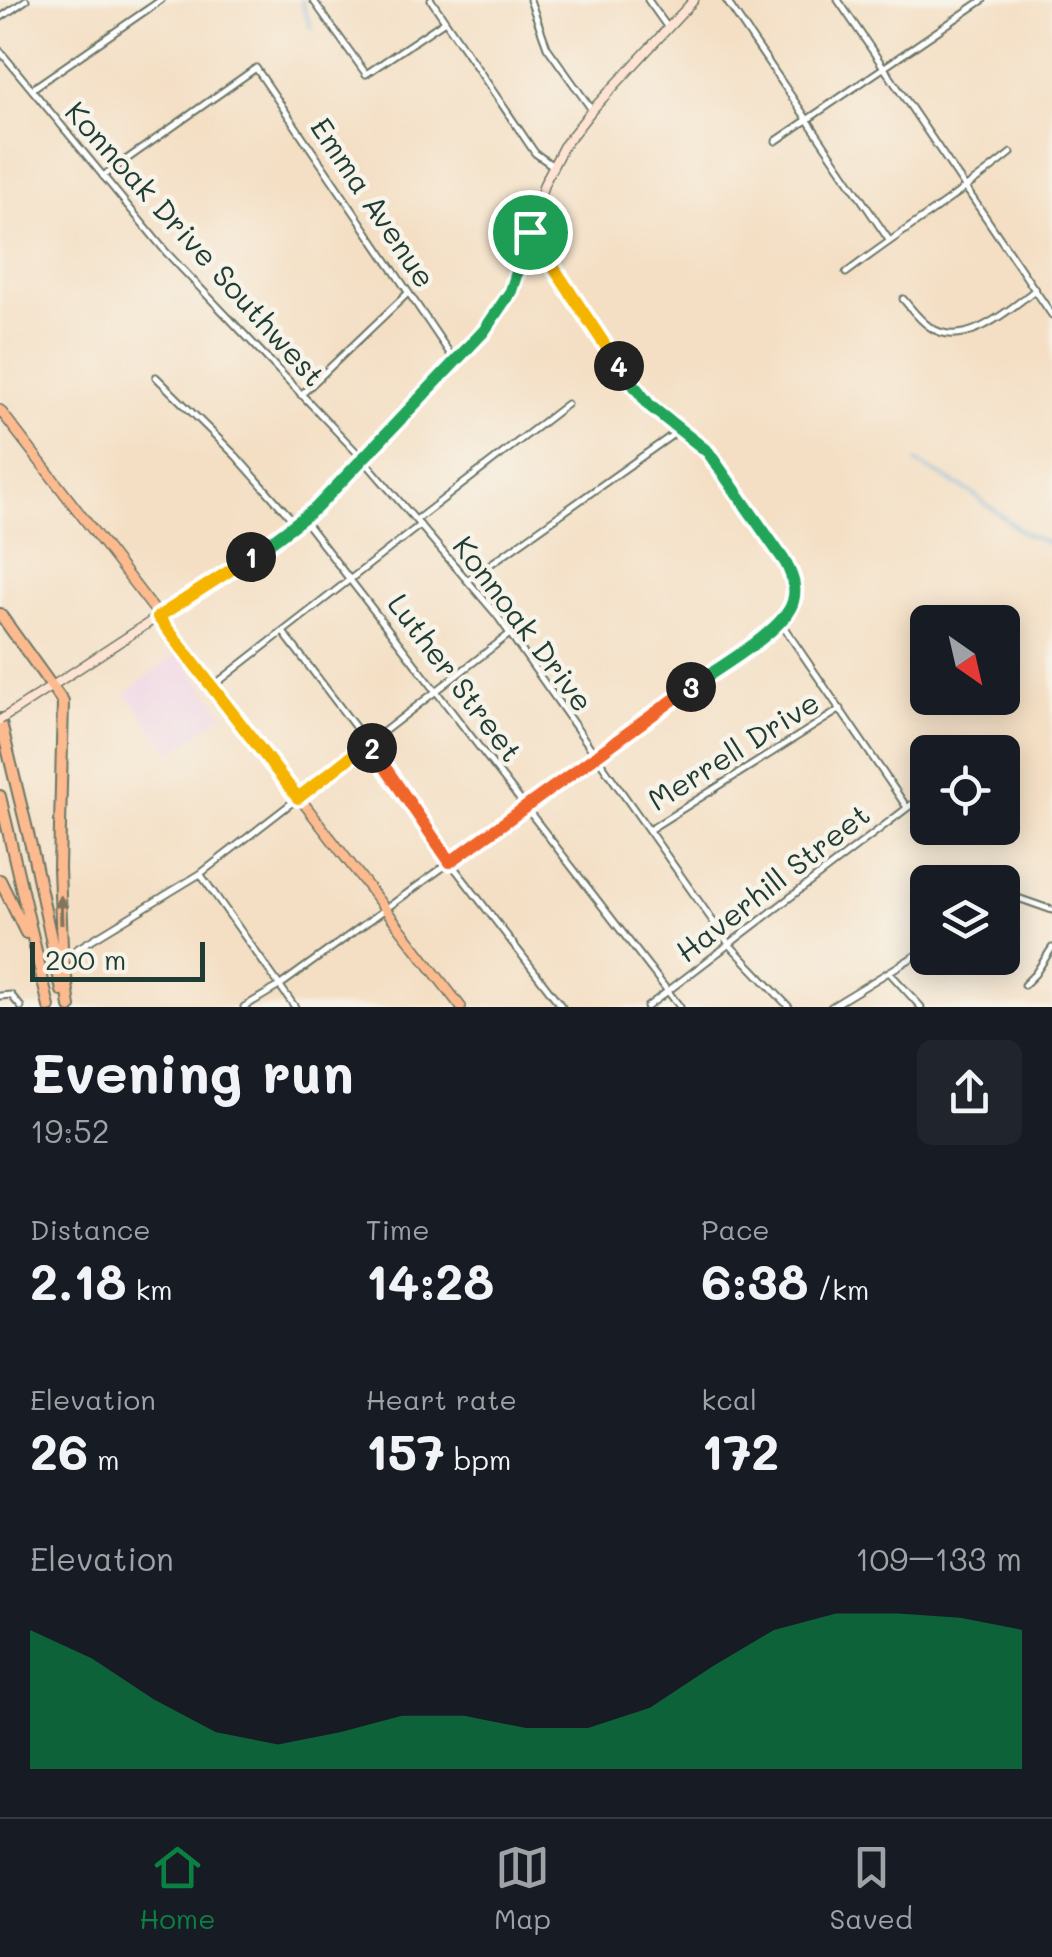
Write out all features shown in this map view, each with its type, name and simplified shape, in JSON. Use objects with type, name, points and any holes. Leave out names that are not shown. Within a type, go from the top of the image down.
[{"type":"highway","points":[[0,614],[64,708],[59,868],[67,1007]]},
{"type":"highway","points":[[0,720],[67,1007]]},
{"type":"highway","points":[[0,796],[49,1007]]},
{"type":"highway","points":[[0,880],[22,919],[49,1007]]},
{"type":"main road","points":[[0,720],[300,522],[364,460],[504,304],[515,282],[553,166],[570,136],[694,0]]},
{"type":"main road","points":[[0,410],[461,1007]]},
{"type":"street","points":[[0,18],[26,0]]},
{"type":"street","points":[[31,90],[161,0]]},
{"type":"street","points":[[314,0],[366,74],[446,20]]},
{"type":"street","points":[[431,0],[535,152],[553,166]]},
{"type":"street","points":[[530,0],[548,47],[592,110]]},
{"type":"street","points":[[648,0],[668,28]]},
{"type":"street","points":[[726,0],[889,240]]},
{"type":"street","points":[[838,0],[1052,315]]},
{"type":"street","points":[[776,141],[983,0]]},
{"type":"street","name":"Konnoak Drive Southwest","points":[[0,51],[166,252],[364,460]]},
{"type":"street","name":"Emma Avenue","points":[[103,176],[256,68],[456,361]]},
{"type":"street","points":[[846,273],[967,189],[1011,153]]},
{"type":"street","points":[[244,1007],[781,622],[793,602],[794,583],[786,563],[708,452],[650,406],[632,384],[530,232]]},
{"type":"street","points":[[903,299],[930,328],[956,333],[994,320],[1035,290]]},
{"type":"street","points":[[301,395],[408,293]]},
{"type":"street","name":"Luther Street","points":[[156,377],[352,579],[680,1007]]},
{"type":"street","points":[[213,686],[567,404]]},
{"type":"street","points":[[468,580],[678,431]]},
{"type":"street","name":"Konnoak Drive","points":[[364,460],[511,633],[728,944],[789,1007]]},
{"type":"street","points":[[781,622],[906,806]]},
{"type":"street","points":[[283,632],[368,743],[450,862],[562,1007]]},
{"type":"street","points":[[75,950],[200,874],[511,633]]},
{"type":"street","name":"Merrell Drive","points":[[649,830],[841,709]]},
{"type":"street","name":"Haverhill Street","points":[[647,1007],[910,803]]},
{"type":"street","points":[[200,874],[295,1007]]},
{"type":"street","points":[[1020,898],[1052,910]]},
{"type":"street","points":[[1024,985],[1052,948]]},
{"type":"street","points":[[830,1007],[910,959]]},
{"type":"street","points":[[888,972],[920,1007]]},
{"type":"street","points":[[0,996],[11,995],[20,1007]]},
{"type":"shaded area","points":[[179,652],[224,714],[172,753],[126,693]]},
{"type":"waterway","points":[[301,0],[311,28]]},
{"type":"waterway","points":[[916,462],[972,493],[1025,534],[1052,545]]},
{"type":"route","points":[[530,232],[632,384],[664,420],[708,452],[786,563],[794,583],[793,602],[781,622],[450,862],[368,743],[298,798],[158,617],[290,531],[364,460],[496,316],[515,282],[530,232]]}]
